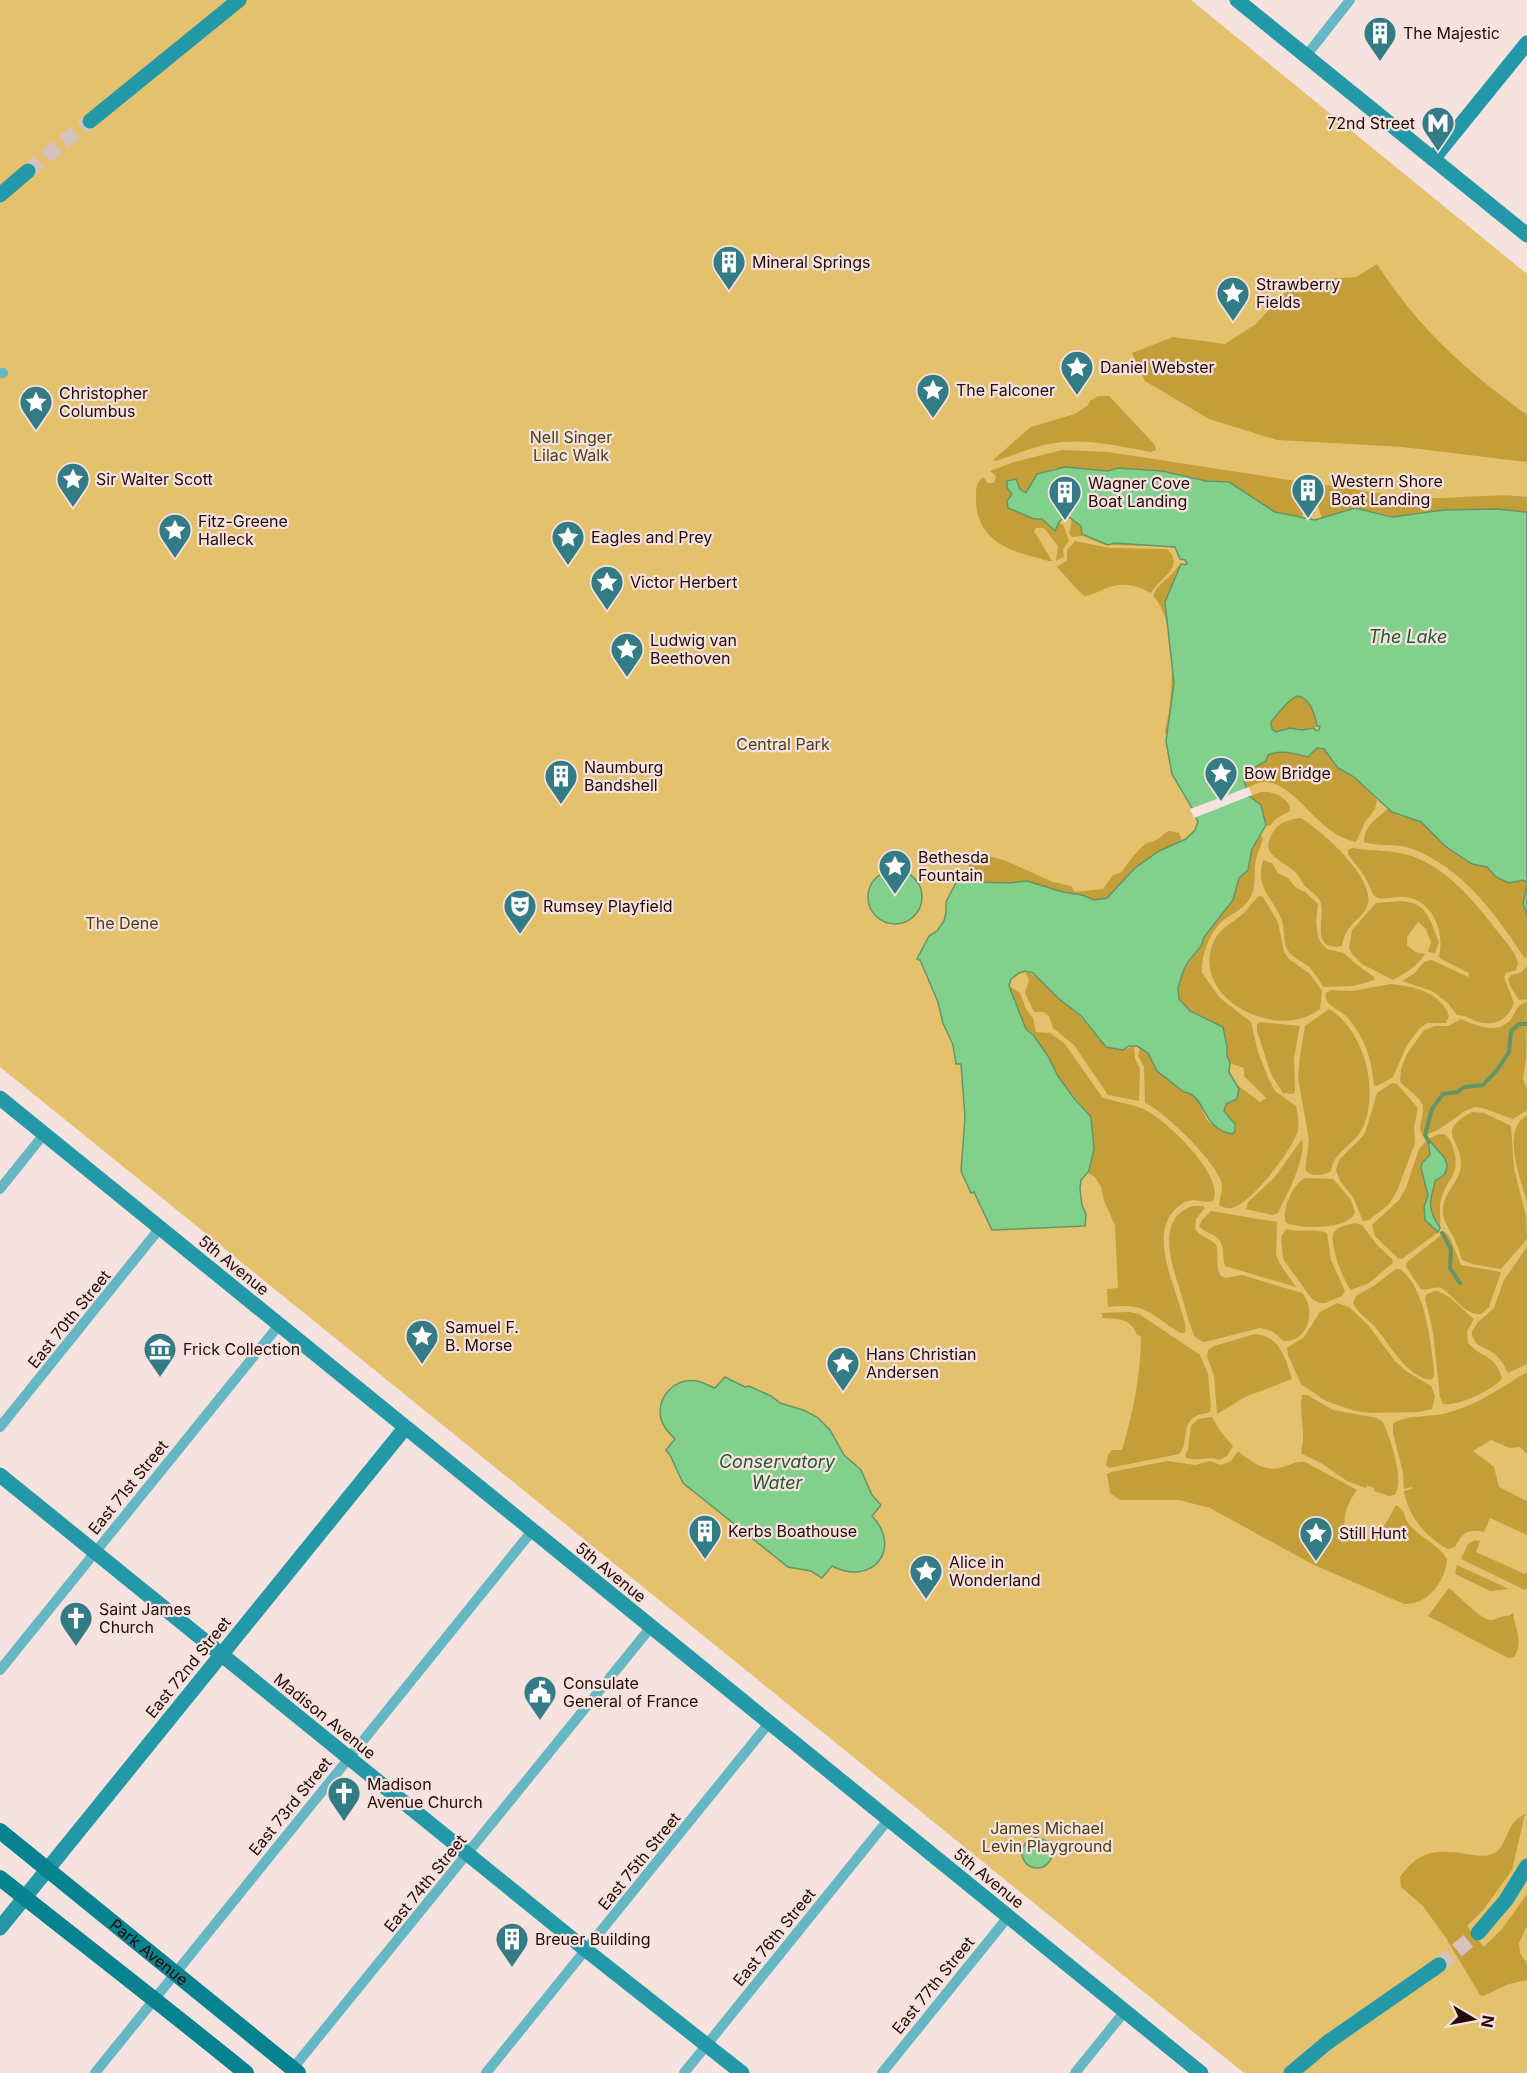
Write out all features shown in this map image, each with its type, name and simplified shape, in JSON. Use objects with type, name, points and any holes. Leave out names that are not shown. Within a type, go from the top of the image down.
[{"type":"main road","points":[[90,121],[239,0]]},
{"type":"main road","points":[[1237,0],[1527,235]]},
{"type":"main road","points":[[1434,159],[1527,43]]},
{"type":"main road","points":[[0,195],[28,171]]},
{"type":"main road","name":"5th Avenue","points":[[0,1098],[1201,2073]]},
{"type":"main road","name":"East 72nd Street","points":[[0,1928],[405,1428]]},
{"type":"main road","name":"Madison Avenue","points":[[0,1475],[586,1950],[742,2073]]},
{"type":"main road","name":"Park Avenue","points":[[0,1831],[294,2072]]},
{"type":"main road","points":[[1478,1933],[1506,1900],[1527,1866]]},
{"type":"main road","name":"Park Avenue","points":[[0,1878],[155,1998],[246,2073]]},
{"type":"main road","points":[[1290,2073],[1335,2037],[1438,1965]]},
{"type":"street","points":[[1306,56],[1350,0]]},
{"type":"street","points":[[0,1188],[44,1134]]},
{"type":"street","name":"East 70th Street","points":[[0,1427],[160,1228]]},
{"type":"street","name":"East 71st Street","points":[[0,1670],[279,1325]]},
{"type":"street","name":"East 73rd Street","points":[[95,2073],[532,1531]]},
{"type":"street","name":"East 74th Street","points":[[294,2072],[651,1627]]},
{"type":"street","name":"East 75th Street","points":[[486,2073],[769,1723]]},
{"type":"street","name":"East 76th Street","points":[[684,2073],[888,1820]]},
{"type":"street","name":"East 77th Street","points":[[882,2073],[1008,1917]]},
{"type":"street","points":[[1074,2073],[1125,2011]]},
{"type":"green space","name":"Central Park","points":[[0,0],[1191,0],[1527,274],[1527,2073],[1244,2073],[0,1067]]},
{"type":"shaded area","points":[[1377,264],[1409,308],[1444,347],[1527,415],[1527,462],[1403,447],[1277,440],[1209,419],[1145,381],[1132,353],[1173,337],[1225,344],[1256,324],[1284,293],[1325,279],[1357,277]]},
{"type":"shaded area","points":[[1098,396],[1109,396],[1155,445],[1156,450],[1151,452],[1075,441],[1042,445],[996,461],[993,460],[1031,427],[1075,414]]},
{"type":"shaded area","points":[[1062,450],[1108,452],[1302,482],[1306,486],[1315,513],[1302,515],[1301,518],[1275,512],[1229,482],[1206,481],[1162,471],[1118,468],[1108,471],[1065,467],[1048,470],[1029,487],[1026,493],[1020,489],[1016,479],[1009,480],[1007,488],[1012,494],[1008,508],[1034,519],[1042,519],[1055,531],[1059,522],[1064,526],[1069,541],[1063,549],[1064,557],[1056,561],[1058,546],[1044,528],[1036,528],[1034,531],[1052,561],[1014,551],[995,540],[981,523],[977,512],[976,492],[979,481],[983,477],[988,483],[994,483],[996,476],[990,471],[1014,462]]},
{"type":"shaded area","points":[[1319,484],[1420,497],[1504,495],[1527,497],[1527,512],[1497,509],[1444,510],[1397,517],[1371,511],[1346,510],[1322,519],[1313,489]]},
{"type":"shaded area","points":[[1072,520],[1081,526],[1084,536],[1108,545],[1114,543],[1159,546],[1105,545],[1082,536],[1072,537],[1069,533]]},
{"type":"shaded area","points":[[1075,541],[1110,548],[1167,549],[1172,555],[1173,567],[1151,593],[1133,586],[1122,585],[1085,596],[1057,567],[1067,560],[1067,550]]},
{"type":"shaded area","points":[[1180,566],[1165,602],[1168,631],[1161,607],[1153,596],[1158,587]]},
{"type":"shaded area","points":[[1172,663],[1174,683],[1166,736],[1172,681]]},
{"type":"shaded area","points":[[1298,696],[1309,704],[1314,712],[1317,726],[1308,729],[1290,728],[1276,732],[1272,729],[1272,722],[1287,704]]},
{"type":"shaded area","points":[[1317,748],[1327,751],[1338,768],[1354,777],[1377,800],[1375,809],[1365,822],[1356,842],[1329,829],[1287,790],[1276,784],[1262,782],[1246,788],[1243,778],[1269,753],[1279,751],[1305,755]]},
{"type":"shaded area","points":[[1261,792],[1278,795],[1290,806],[1290,811],[1277,818],[1269,826],[1266,825],[1261,805],[1249,796]]},
{"type":"shaded area","points":[[1388,809],[1397,815],[1421,822],[1445,846],[1472,864],[1487,867],[1496,877],[1509,883],[1523,880],[1527,883],[1524,909],[1527,915],[1527,955],[1525,959],[1490,909],[1446,867],[1410,848],[1364,842],[1366,831]]},
{"type":"shaded area","points":[[1301,818],[1333,843],[1344,855],[1363,880],[1368,892],[1366,908],[1347,931],[1342,946],[1325,943],[1321,931],[1322,907],[1319,899],[1304,885],[1296,873],[1275,858],[1269,849],[1268,843],[1271,836],[1280,825]]},
{"type":"shaded area","points":[[1170,831],[1179,833],[1182,841],[1159,851],[1135,868],[1107,898],[1094,900],[1027,881],[976,882],[968,878],[969,861],[976,852],[1006,861],[1053,882],[1071,886],[1075,892],[1103,889],[1112,876],[1122,872],[1144,845]]},
{"type":"shaded area","points":[[1260,833],[1263,839],[1257,855],[1252,894],[1248,902],[1225,919],[1211,936],[1205,951],[1202,973],[1220,998],[1251,1022],[1258,1052],[1269,1080],[1275,1091],[1296,1106],[1298,1130],[1289,1149],[1271,1174],[1250,1197],[1228,1208],[1219,1205],[1222,1184],[1217,1172],[1176,1126],[1145,1103],[1144,1067],[1138,1056],[1140,1047],[1148,1053],[1157,1071],[1197,1099],[1210,1123],[1230,1134],[1233,1134],[1236,1127],[1224,1110],[1226,1104],[1237,1098],[1239,1089],[1236,1084],[1260,1102],[1266,1098],[1244,1076],[1244,1068],[1230,1063],[1223,1027],[1190,1011],[1179,999],[1178,988],[1184,969],[1201,946],[1204,937],[1233,900],[1239,878],[1249,868],[1250,854]]},
{"type":"shaded area","points":[[1352,848],[1412,856],[1438,869],[1471,899],[1510,946],[1518,963],[1516,970],[1506,973],[1504,977],[1514,1003],[1504,1018],[1494,1023],[1482,1023],[1457,1015],[1447,1002],[1432,991],[1402,981],[1415,973],[1424,962],[1432,960],[1468,977],[1469,973],[1439,957],[1440,937],[1435,918],[1423,904],[1404,897],[1382,899],[1374,896],[1365,877],[1348,854],[1348,850]]},
{"type":"shaded area","points":[[1263,860],[1272,863],[1278,873],[1288,878],[1295,887],[1305,892],[1318,904],[1316,921],[1318,938],[1322,944],[1327,949],[1344,953],[1375,980],[1353,986],[1323,987],[1309,967],[1292,955],[1286,946],[1282,921],[1263,886],[1261,870]]},
{"type":"shaded area","points":[[1259,896],[1263,897],[1278,922],[1284,952],[1289,959],[1309,973],[1322,991],[1320,1009],[1302,1018],[1282,1021],[1261,1017],[1242,1009],[1225,997],[1214,980],[1209,962],[1214,941],[1223,929],[1244,913]]},
{"type":"shaded area","points":[[1410,902],[1422,909],[1430,920],[1439,942],[1435,953],[1428,952],[1431,942],[1426,929],[1418,922],[1407,937],[1407,945],[1415,952],[1425,954],[1411,969],[1393,980],[1362,964],[1349,948],[1352,930],[1376,903]]},
{"type":"shaded area","points":[[1527,966],[1527,999],[1519,1000],[1508,979],[1511,975],[1520,973]]},
{"type":"shaded area","points":[[1025,971],[1038,977],[1058,998],[1075,1011],[1106,1047],[1123,1050],[1134,1046],[1135,1058],[1140,1070],[1139,1101],[1108,1095],[1074,1045],[1053,1028],[1049,1016],[1043,1012],[1034,1012],[1025,993],[1029,980]]},
{"type":"shaded area","points":[[1391,984],[1408,986],[1433,996],[1440,1001],[1449,1016],[1446,1023],[1427,1023],[1420,1028],[1407,1045],[1393,1077],[1377,1086],[1374,1085],[1369,1057],[1358,1031],[1346,1016],[1329,1004],[1326,993],[1331,990],[1352,991]]},
{"type":"shaded area","points":[[1009,986],[1020,993],[1026,1009],[1033,1018],[1036,1032],[1050,1033],[1065,1044],[1102,1097],[1136,1106],[1156,1117],[1192,1151],[1211,1178],[1215,1191],[1213,1201],[1185,1202],[1173,1212],[1166,1224],[1165,1252],[1186,1327],[1185,1333],[1181,1333],[1141,1308],[1108,1307],[1107,1289],[1118,1288],[1115,1225],[1104,1201],[1101,1187],[1095,1177],[1087,1172],[1094,1149],[1091,1117],[1058,1076],[1034,1036],[1027,1031]]},
{"type":"shaded area","points":[[1527,1002],[1526,1059],[1523,1079],[1527,1089],[1527,1110],[1513,1119],[1475,1107],[1465,1111],[1438,1130],[1423,1136],[1420,1129],[1422,1103],[1400,1081],[1401,1069],[1407,1054],[1424,1030],[1435,1026],[1448,1026],[1461,1019],[1487,1028],[1500,1027],[1511,1019],[1523,1003]]},
{"type":"shaded area","points":[[1329,1009],[1342,1019],[1360,1047],[1366,1064],[1370,1100],[1361,1131],[1336,1158],[1331,1171],[1317,1175],[1305,1170],[1309,1140],[1298,1078],[1305,1026]]},
{"type":"shaded area","points":[[1260,1022],[1300,1026],[1294,1057],[1295,1091],[1293,1094],[1283,1093],[1271,1074],[1257,1031],[1257,1024]]},
{"type":"shaded area","points":[[1392,1083],[1397,1084],[1418,1108],[1414,1127],[1415,1143],[1397,1191],[1389,1204],[1369,1220],[1363,1221],[1353,1197],[1340,1181],[1336,1170],[1339,1160],[1363,1136],[1377,1093]]},
{"type":"shaded area","points":[[1472,1112],[1484,1113],[1511,1126],[1514,1169],[1526,1216],[1527,1239],[1501,1269],[1462,1260],[1443,1215],[1444,1203],[1461,1166],[1452,1131],[1454,1125]]},
{"type":"shaded area","points":[[1527,1115],[1527,1203],[1516,1164],[1514,1134],[1518,1124]]},
{"type":"shaded area","points":[[1439,1134],[1445,1135],[1450,1140],[1456,1163],[1441,1200],[1440,1228],[1434,1218],[1431,1198],[1435,1181],[1443,1175],[1447,1165],[1444,1157],[1428,1139]]},
{"type":"shaded area","points":[[1302,1139],[1303,1147],[1299,1166],[1278,1213],[1272,1215],[1246,1209],[1248,1202],[1274,1178]]},
{"type":"shaded area","points":[[1427,1140],[1430,1155],[1424,1176],[1428,1195],[1424,1207],[1425,1220],[1438,1232],[1402,1259],[1398,1258],[1375,1236],[1372,1225],[1399,1200],[1406,1188],[1419,1149]]},
{"type":"shaded area","points":[[1305,1178],[1333,1179],[1351,1200],[1355,1213],[1343,1223],[1323,1227],[1286,1223],[1285,1211],[1289,1198],[1296,1186]]},
{"type":"shaded area","points":[[1192,1206],[1205,1208],[1196,1219],[1195,1229],[1217,1246],[1218,1270],[1221,1276],[1226,1278],[1242,1275],[1302,1293],[1307,1300],[1309,1316],[1308,1324],[1299,1336],[1284,1341],[1272,1331],[1260,1328],[1203,1342],[1195,1337],[1169,1247],[1173,1222],[1180,1213]]},
{"type":"shaded area","points":[[1211,1211],[1277,1222],[1276,1255],[1296,1287],[1225,1266],[1220,1241],[1199,1226]]},
{"type":"shaded area","points":[[1355,1223],[1362,1225],[1393,1263],[1369,1283],[1351,1290],[1338,1262],[1333,1237],[1338,1228]]},
{"type":"shaded area","points":[[1286,1229],[1327,1233],[1331,1260],[1345,1291],[1342,1296],[1325,1303],[1312,1299],[1283,1259],[1281,1237]]},
{"type":"shaded area","points":[[1445,1232],[1450,1238],[1461,1265],[1501,1272],[1489,1307],[1481,1314],[1470,1312],[1441,1288],[1421,1289],[1406,1267],[1407,1262]]},
{"type":"shaded area","points":[[1527,1247],[1527,1364],[1508,1373],[1495,1354],[1477,1344],[1472,1331],[1478,1322],[1494,1308],[1504,1280]]},
{"type":"shaded area","points":[[1396,1269],[1400,1269],[1409,1278],[1421,1302],[1434,1370],[1431,1380],[1414,1373],[1406,1366],[1353,1303],[1356,1296]]},
{"type":"shaded area","points":[[1435,1291],[1451,1298],[1474,1319],[1467,1331],[1468,1343],[1495,1364],[1502,1378],[1484,1392],[1457,1403],[1443,1404],[1440,1397],[1433,1332],[1425,1298],[1427,1294]]},
{"type":"shaded area","points":[[1337,1303],[1349,1307],[1368,1325],[1395,1361],[1406,1371],[1431,1386],[1435,1396],[1432,1409],[1419,1412],[1355,1411],[1326,1401],[1301,1384],[1287,1348],[1304,1337],[1320,1312]]},
{"type":"shaded area","points":[[1102,1313],[1139,1314],[1200,1355],[1208,1374],[1211,1407],[1210,1412],[1196,1416],[1188,1423],[1184,1445],[1179,1454],[1109,1468],[1106,1465],[1108,1455],[1112,1450],[1122,1450],[1130,1422],[1138,1379],[1141,1336],[1137,1335],[1128,1322],[1102,1318]]},
{"type":"shaded area","points":[[1255,1334],[1263,1335],[1276,1343],[1284,1356],[1292,1379],[1245,1397],[1217,1414],[1214,1375],[1207,1357],[1208,1350],[1214,1346]]},
{"type":"shaded area","points":[[1527,1372],[1527,1454],[1520,1447],[1510,1448],[1491,1440],[1473,1451],[1494,1467],[1499,1487],[1527,1501],[1527,1535],[1490,1518],[1484,1532],[1470,1531],[1460,1538],[1455,1547],[1448,1549],[1425,1532],[1409,1509],[1404,1491],[1412,1487],[1404,1489],[1393,1424],[1403,1419],[1458,1410],[1488,1396]]},
{"type":"shaded area","points":[[1302,1395],[1307,1395],[1333,1410],[1377,1418],[1383,1422],[1393,1448],[1397,1469],[1398,1488],[1395,1495],[1389,1496],[1374,1491],[1374,1488],[1367,1485],[1366,1488],[1347,1481],[1321,1463],[1302,1454]]},
{"type":"shaded area","points":[[1212,1417],[1233,1446],[1227,1456],[1219,1460],[1185,1457],[1191,1426],[1198,1419]]},
{"type":"shaded area","points":[[1238,1451],[1260,1466],[1273,1469],[1305,1462],[1357,1490],[1345,1514],[1345,1531],[1354,1537],[1363,1540],[1376,1535],[1387,1522],[1396,1505],[1402,1510],[1406,1521],[1412,1528],[1439,1549],[1447,1559],[1439,1583],[1420,1601],[1404,1604],[1312,1564],[1210,1508],[1179,1500],[1120,1500],[1110,1493],[1107,1474],[1111,1472],[1168,1461],[1195,1465],[1210,1461],[1221,1465],[1231,1461]]},
{"type":"shaded area","points":[[1475,1540],[1480,1541],[1476,1552],[1525,1574],[1527,1572],[1527,1588],[1525,1590],[1461,1559],[1468,1544]]},
{"type":"shaded area","points":[[1457,1565],[1509,1589],[1490,1591],[1455,1574]]},
{"type":"shaded area","points":[[1449,1588],[1487,1619],[1493,1620],[1513,1613],[1519,1641],[1514,1657],[1508,1658],[1428,1616]]},
{"type":"shaded area","points":[[1525,1814],[1512,1870],[1484,1909],[1467,1926],[1484,1947],[1502,1929],[1527,1894],[1527,1926],[1519,1943],[1520,1953],[1527,1964],[1527,1980],[1509,1984],[1483,1996],[1480,1995],[1446,1938],[1423,1906],[1401,1887],[1400,1877],[1414,1862],[1428,1854],[1445,1852],[1483,1856],[1496,1852],[1504,1842],[1513,1823]]},
{"type":"water","name":"The Lake","points":[[1065,467],[1108,471],[1118,468],[1162,471],[1206,481],[1229,482],[1275,512],[1315,520],[1355,508],[1392,517],[1444,510],[1497,509],[1527,512],[1527,883],[1523,880],[1509,883],[1496,877],[1487,867],[1472,864],[1445,846],[1421,822],[1392,812],[1354,777],[1338,768],[1324,749],[1317,748],[1308,757],[1283,752],[1268,755],[1266,761],[1243,778],[1249,796],[1261,805],[1266,825],[1252,849],[1248,870],[1239,878],[1233,900],[1188,962],[1178,988],[1179,999],[1190,1011],[1223,1027],[1230,1063],[1229,1072],[1239,1089],[1237,1099],[1226,1104],[1224,1111],[1235,1124],[1235,1131],[1233,1134],[1215,1126],[1191,1094],[1184,1092],[1157,1071],[1148,1053],[1137,1046],[1129,1046],[1123,1050],[1106,1047],[1081,1016],[1058,998],[1033,973],[1025,971],[1019,973],[1011,979],[1009,986],[1026,1029],[1048,1056],[1058,1076],[1074,1098],[1091,1117],[1094,1149],[1089,1171],[1081,1180],[1082,1205],[1086,1214],[1085,1226],[992,1230],[961,1171],[965,1117],[961,1064],[956,1064],[953,1045],[943,1023],[938,1002],[920,960],[917,959],[929,936],[937,931],[944,921],[946,902],[958,879],[960,880],[962,876],[976,882],[1027,881],[1094,900],[1107,898],[1135,868],[1159,851],[1186,839],[1195,830],[1198,822],[1172,774],[1166,741],[1174,683],[1165,602],[1181,564],[1186,565],[1187,563],[1180,559],[1175,547],[1114,543],[1108,545],[1082,534],[1081,526],[1066,515],[1059,522],[1055,531],[1042,519],[1034,519],[1008,508],[1007,501],[1012,494],[1007,488],[1007,481],[1016,479],[1020,489],[1026,493],[1037,474]],"holes":[[[1298,696],[1312,708],[1317,726],[1320,726],[1319,730],[1290,728],[1276,732],[1272,729],[1271,722],[1287,704]]]},
{"type":"water","name":"Bethesda Fountain","points":[[895,870],[905,872],[914,878],[920,887],[922,897],[920,907],[914,916],[905,922],[895,924],[885,922],[876,916],[870,907],[868,897],[870,887],[876,878],[885,872]]},
{"type":"water","points":[[1527,883],[1527,915],[1523,904]]},
{"type":"water","points":[[1428,1139],[1444,1157],[1447,1164],[1445,1173],[1435,1181],[1431,1198],[1434,1218],[1440,1228],[1438,1232],[1425,1220],[1424,1207],[1428,1195],[1421,1168],[1422,1163],[1430,1155]]},
{"type":"water","name":"Conservatory Water","points":[[725,1377],[771,1396],[780,1403],[817,1417],[830,1430],[844,1455],[861,1470],[872,1495],[881,1505],[872,1516],[881,1528],[884,1541],[884,1552],[879,1561],[859,1572],[846,1571],[832,1566],[822,1578],[811,1571],[788,1567],[683,1483],[666,1450],[675,1439],[662,1422],[661,1403],[669,1390],[681,1382],[697,1381],[715,1388]]},
{"type":"water","points":[[1037,1838],[1048,1842],[1052,1853],[1048,1864],[1037,1868],[1026,1864],[1022,1853],[1026,1842]]},
{"type":"pier","name":"Bow Bridge","points":[[1249,787],[1252,795],[1194,818],[1190,809]]},
{"type":"waterway","points":[[1429,1142],[1425,1135],[1432,1109],[1443,1094],[1458,1092],[1464,1087],[1483,1085],[1509,1052],[1511,1031],[1519,1024],[1527,1024]]},
{"type":"waterway","points":[[1442,1233],[1451,1249],[1450,1268],[1460,1283]]},
{"type":"tunnel","points":[[28,171],[90,121]]},
{"type":"tunnel","points":[[1439,1965],[1478,1933]]},
{"type":"place","name":"The Majestic","points":[[1380,62]]},
{"type":"place","name":"72nd Street","points":[[1438,152]]},
{"type":"place","name":"Mineral Springs","points":[[729,291]]},
{"type":"place","name":"Strawberry Fields","points":[[1233,322]]},
{"type":"place","name":"Daniel Webster","points":[[1077,396]]},
{"type":"place","name":"The Falconer","points":[[933,419]]},
{"type":"place","name":"Christopher Columbus","points":[[36,431]]},
{"type":"place","name":"Sir Walter Scott","points":[[73,508]]},
{"type":"place","name":"Western Shore Boat Landing","points":[[1308,519]]},
{"type":"place","name":"Wagner Cove Boat Landing","points":[[1065,521]]},
{"type":"place","name":"Fitz-Greene Halleck","points":[[175,559]]},
{"type":"place","name":"Eagles and Prey","points":[[568,566]]},
{"type":"place","name":"Victor Herbert","points":[[607,611]]},
{"type":"place","name":"Ludwig van Beethoven","points":[[627,678]]},
{"type":"place","name":"Bow Bridge","points":[[1221,802]]},
{"type":"place","name":"Naumburg Bandshell","points":[[561,805]]},
{"type":"place","name":"Bethesda Fountain","points":[[895,895]]},
{"type":"place","name":"Rumsey Playfield","points":[[520,935]]},
{"type":"place","name":"Samuel F. B. Morse","points":[[422,1365]]},
{"type":"place","name":"Frick Collection","points":[[160,1378]]},
{"type":"place","name":"Hans Christian Andersen","points":[[843,1392]]},
{"type":"place","name":"Kerbs Boathouse","points":[[705,1560]]},
{"type":"place","name":"Still Hunt","points":[[1316,1562]]},
{"type":"place","name":"Alice in Wonderland","points":[[926,1600]]},
{"type":"place","name":"Saint James Church","points":[[76,1647]]},
{"type":"place","name":"Consulate General of France","points":[[540,1721]]},
{"type":"place","name":"Madison Avenue Church","points":[[344,1822]]},
{"type":"place","name":"Breuer Building","points":[[512,1968]]},
{"type":"park label","name":"Nell Singer Lilac Walk","points":[[571,446]]},
{"type":"park label","name":"The Dene","points":[[122,923]]},
{"type":"park label","name":"James Michael Levin Playground","points":[[1047,1837]]}]
